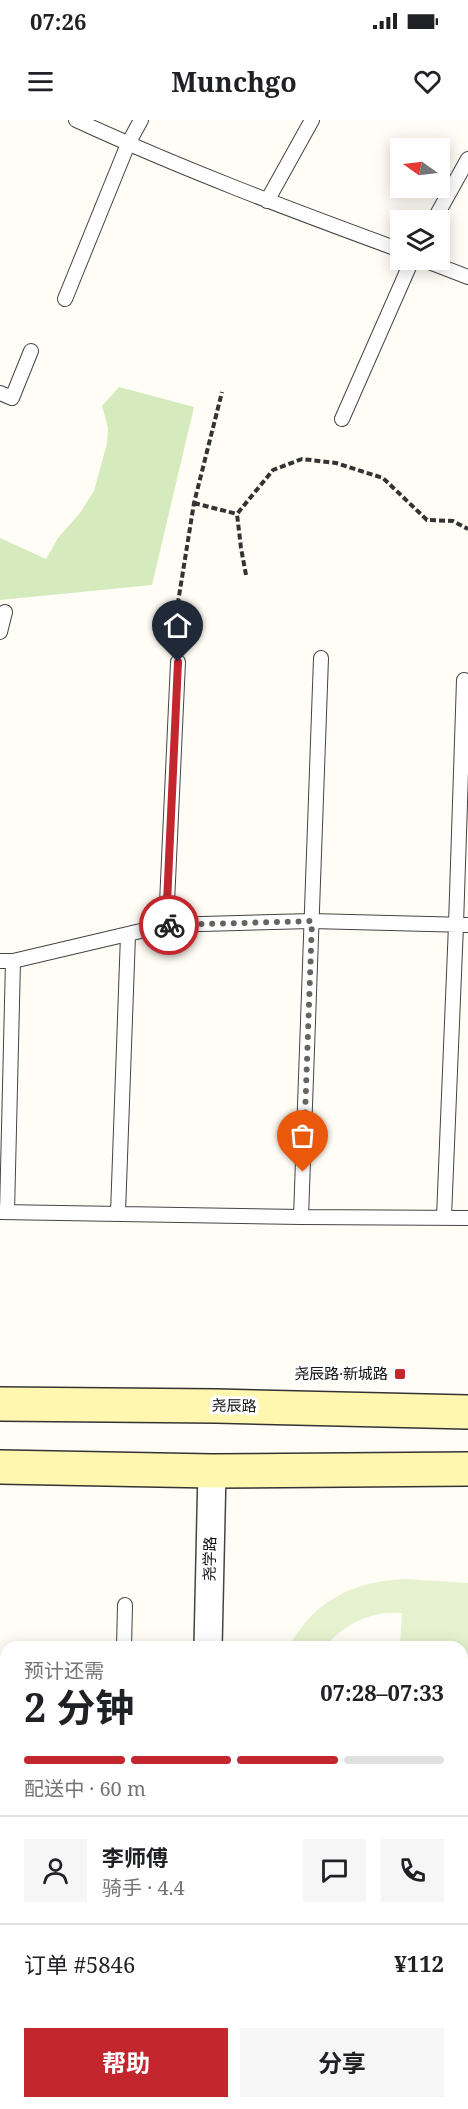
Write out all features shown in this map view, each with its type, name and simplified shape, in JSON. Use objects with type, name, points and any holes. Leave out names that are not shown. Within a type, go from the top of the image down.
[{"type":"main road","name":"尧辰路","points":[[0,1404],[468,1412]]},
{"type":"main road","points":[[0,1467],[212,1471],[468,1469]]},
{"type":"street","name":"尧学路","points":[[208,1641],[212,1471]]},
{"type":"lane","points":[[76,120],[267,201],[390,246]]},
{"type":"lane","points":[[65,299],[128,144],[141,120]]},
{"type":"lane","points":[[267,201],[312,120]]},
{"type":"lane","points":[[440,210],[468,159]]},
{"type":"lane","points":[[342,419],[408,270]]},
{"type":"lane","points":[[450,270],[468,277]]},
{"type":"lane","points":[[0,393],[12,398],[31,351]]},
{"type":"lane","points":[[0,632],[5,612]]},
{"type":"lane","points":[[301,1217],[321,658]]},
{"type":"lane","points":[[166,925],[178,662]]},
{"type":"lane","points":[[444,1217],[462,925],[464,680]]},
{"type":"lane","points":[[462,925],[312,921],[166,925],[7,961],[4,1212],[468,1218]]},
{"type":"lane","points":[[118,1213],[128,935]]},
{"type":"lane","points":[[124,1641],[125,1605]]},
{"type":"path","points":[[178,662],[175,621],[194,503],[222,392]]},
{"type":"path","points":[[246,575],[240,548],[237,514],[273,470],[302,459],[336,463],[383,478],[427,520],[453,521],[468,529]]},
{"type":"path","points":[[194,503],[237,514]]},
{"type":"green space","points":[[119,387],[194,407],[152,585],[0,600],[0,538],[46,559],[58,538],[80,513],[94,491],[107,443],[108,428],[102,406]]},
{"type":"green space","points":[[406,1579],[468,1583],[468,1641],[400,1641],[402,1613],[391,1613],[359,1620],[341,1631],[331,1641],[293,1641],[311,1617],[337,1596],[369,1584]]},
{"type":"way so far","points":[[169,925],[312,921],[303,1172]]},
{"type":"place","name":"尧辰路·新城路","points":[[400,1374]]},
{"type":"route","points":[[169,925],[166,925],[178,662]]}]
